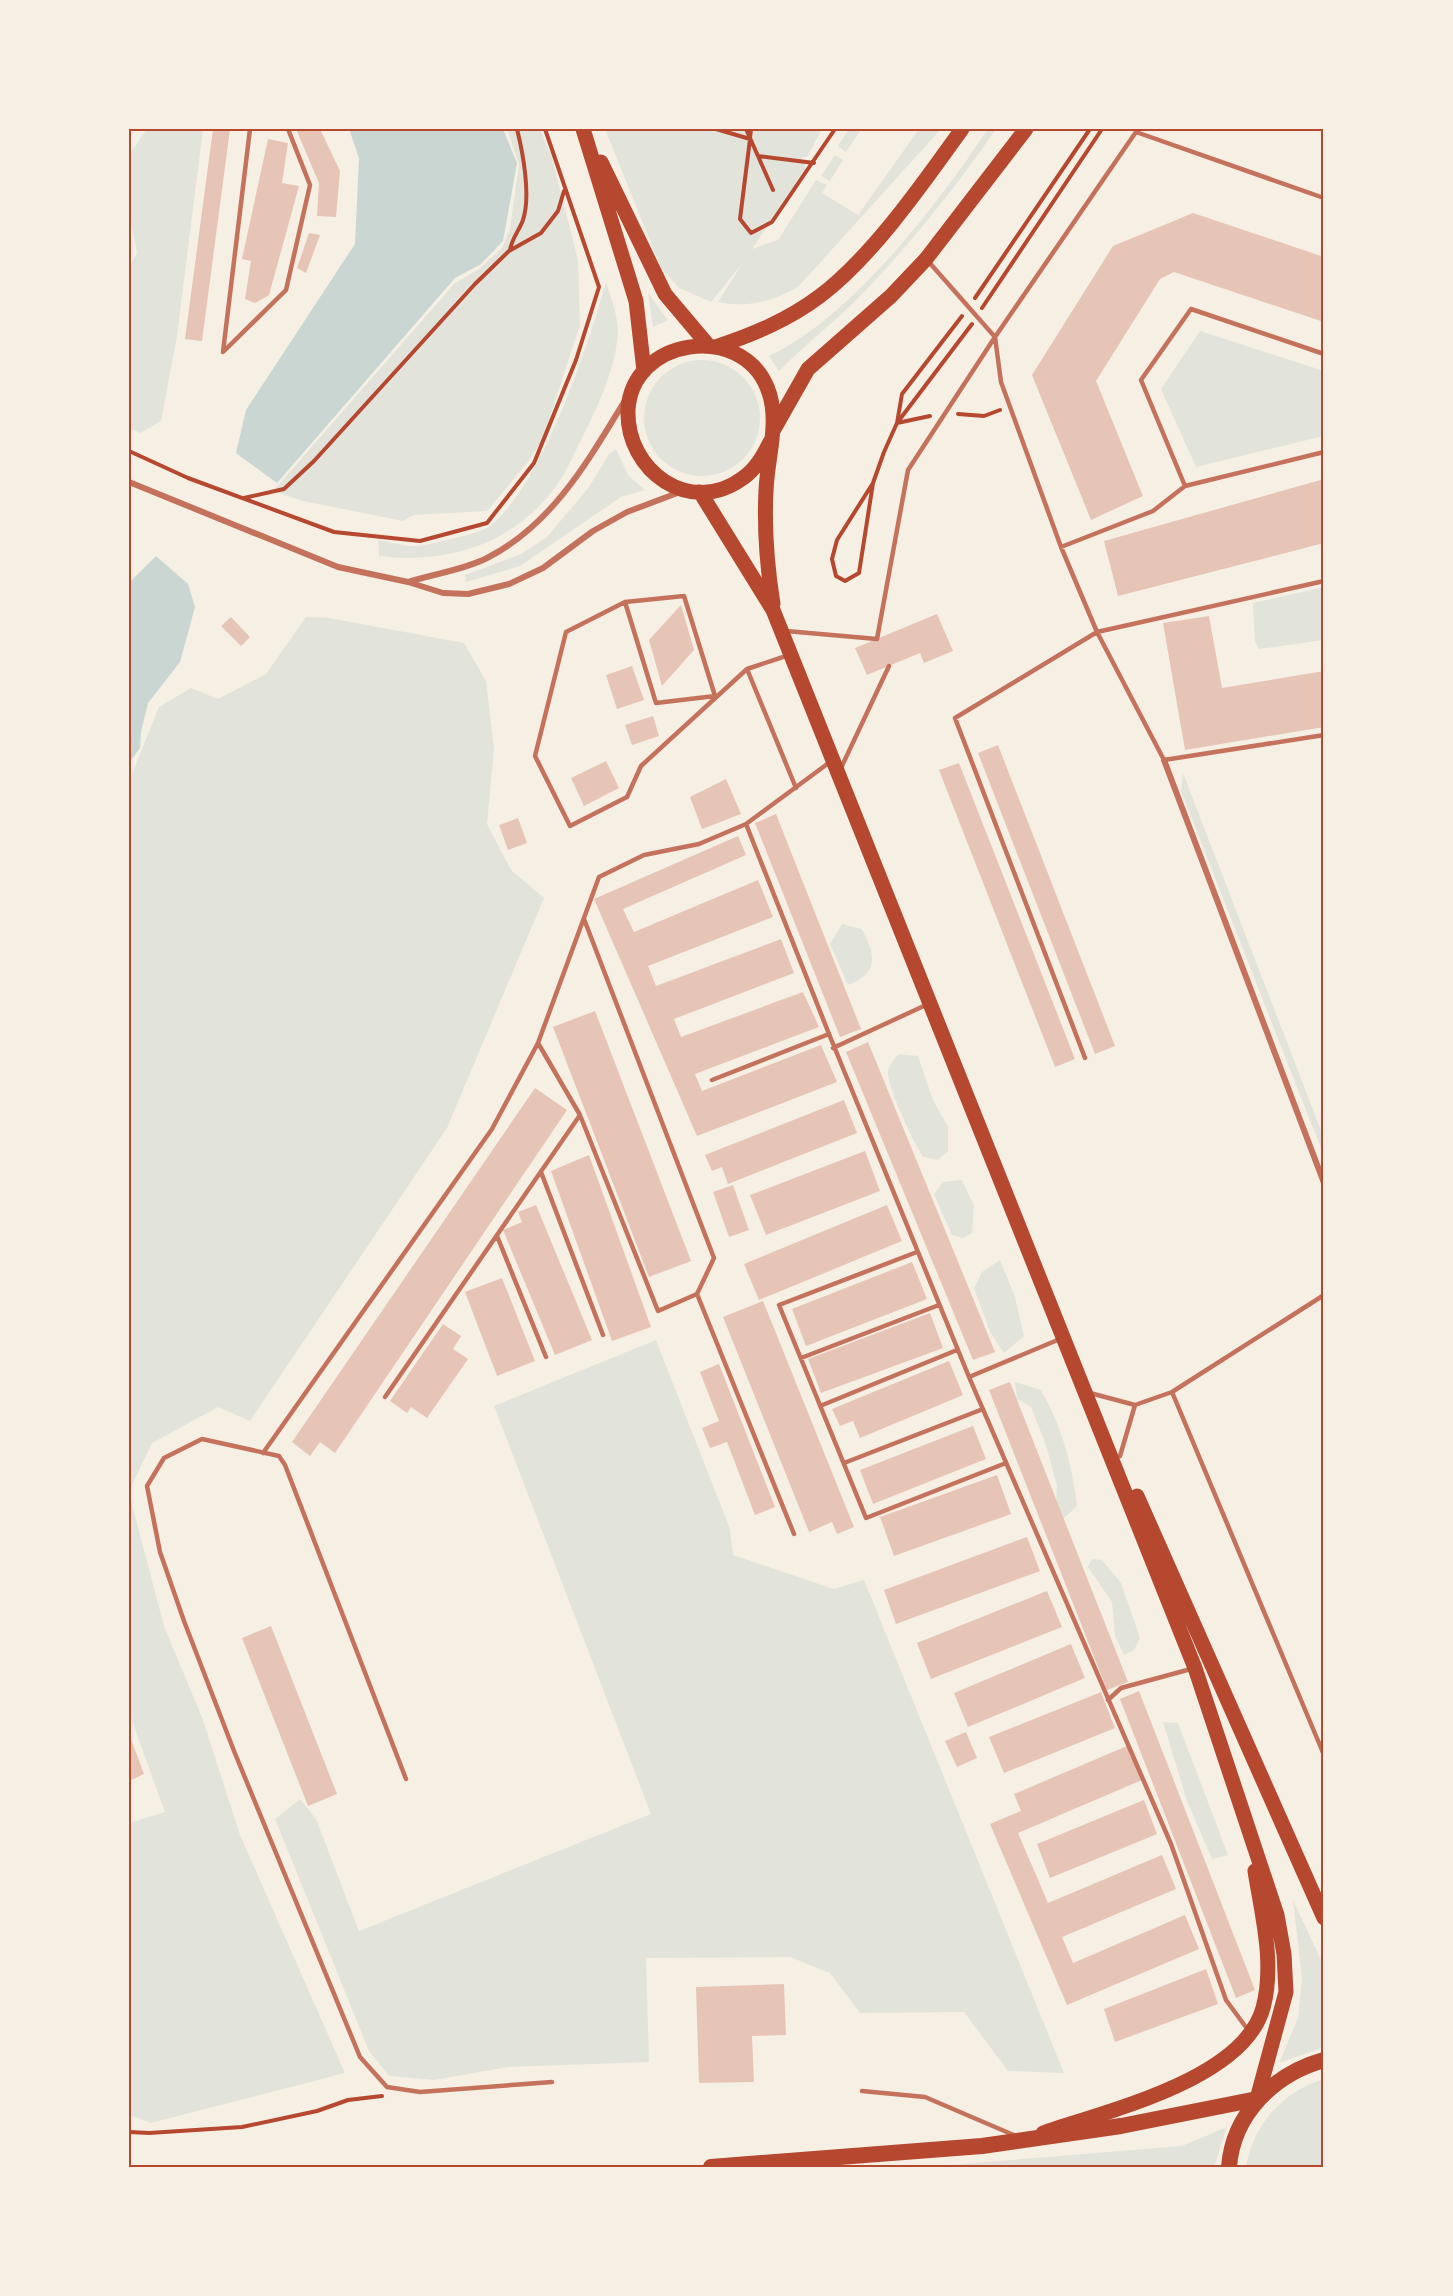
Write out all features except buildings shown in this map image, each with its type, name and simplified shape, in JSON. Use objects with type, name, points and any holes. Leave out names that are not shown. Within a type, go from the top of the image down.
[{"type":"highway","points":[[1229,2167],[1238,2132],[1257,2099],[1276,2082],[1307,2065],[1324,2060]]},
{"type":"highway","points":[[711,2167],[947,2149],[1121,2126],[1257,2099]]},
{"type":"main road","points":[[584,129],[665,294],[713,346],[738,354],[755,368],[774,407],[766,490],[766,553],[774,610],[1195,1668],[1277,1915],[1284,1954],[1286,1992],[1257,2099]]},
{"type":"main road","points":[[584,129],[636,301],[641,376]]},
{"type":"main road","points":[[962,129],[926,179],[850,271],[820,296],[788,317],[756,333],[713,346],[684,346],[662,356],[641,376],[629,403],[628,426],[633,447],[646,467],[663,482],[692,491],[723,489],[743,479],[760,463],[808,369],[891,296],[926,259],[1026,129]]},
{"type":"main road","points":[[692,491],[774,610]]},
{"type":"main road","points":[[1064,1338],[1120,1456],[1268,1796],[1324,1918]]},
{"type":"main road","points":[[1024,2139],[1176,2087],[1213,2067],[1250,2032],[1263,2010],[1267,1983],[1266,1940],[1246,1821]]},
{"type":"main road","points":[[1284,1828],[1324,1892]]},
{"type":"street","points":[[408,582],[486,558],[534,527],[567,489],[641,376]]},
{"type":"street","points":[[129,482],[338,567],[451,593],[468,594],[509,584],[543,568],[594,531],[627,512],[692,491]]},
{"type":"street","points":[[1164,760],[1324,1183]]},
{"type":"lane","points":[[250,129],[223,352],[286,290],[310,185],[288,129]]},
{"type":"lane","points":[[782,631],[877,639],[908,470],[995,337],[1137,130],[1324,198]]},
{"type":"lane","points":[[926,259],[995,337],[1001,382],[1061,547],[1097,632],[1164,760],[1324,735]]},
{"type":"lane","points":[[1185,486],[1141,380],[1191,309],[1324,354]]},
{"type":"lane","points":[[1061,547],[1153,511],[1185,486],[1324,452]]},
{"type":"lane","points":[[1085,1058],[955,718],[1097,632],[1324,580]]},
{"type":"lane","points":[[714,696],[684,596],[625,602],[566,632],[535,756],[570,826],[627,797],[641,766],[714,696],[747,669],[791,655]]},
{"type":"lane","points":[[625,602],[656,703],[714,696]]},
{"type":"lane","points":[[263,1453],[492,1129],[538,1043],[599,877],[644,855],[699,844],[746,824],[796,788],[836,766],[889,666]]},
{"type":"lane","points":[[747,669],[796,788]]},
{"type":"lane","points":[[746,824],[957,1350],[1171,1844],[1226,2000],[1250,2032]]},
{"type":"lane","points":[[538,1043],[580,1115],[657,1311],[697,1294],[714,1258],[584,919]]},
{"type":"lane","points":[[834,1048],[931,1003]]},
{"type":"lane","points":[[712,1080],[829,1034]]},
{"type":"lane","points":[[385,1397],[580,1115]]},
{"type":"lane","points":[[541,1172],[603,1335]]},
{"type":"lane","points":[[497,1236],[546,1357]]},
{"type":"lane","points":[[917,1252],[779,1305],[866,1518],[1006,1463]]},
{"type":"lane","points":[[697,1294],[794,1534]]},
{"type":"lane","points":[[1090,1393],[1136,1405],[1172,1392],[1324,1295]]},
{"type":"lane","points":[[801,1358],[939,1305]]},
{"type":"lane","points":[[969,1377],[1064,1338]]},
{"type":"lane","points":[[820,1406],[957,1350]]},
{"type":"lane","points":[[1172,1392],[1324,1755]]},
{"type":"lane","points":[[1120,1456],[1136,1405]]},
{"type":"lane","points":[[844,1463],[983,1410]]},
{"type":"lane","points":[[406,1779],[285,1466],[279,1456],[202,1439],[164,1458],[147,1486],[160,1552],[234,1751],[360,2057],[387,2087],[420,2092],[552,2082]]},
{"type":"lane","points":[[1108,1700],[1121,1688],[1195,1668]]},
{"type":"lane","points":[[862,2091],[925,2097],[1024,2139]]},
{"type":"path","points":[[509,251],[512,237],[524,219],[526,167],[517,129]]},
{"type":"path","points":[[129,451],[188,478],[334,532],[420,541],[487,523],[534,463],[576,360],[599,287],[545,129]]},
{"type":"path","points":[[716,129],[750,139]]},
{"type":"path","points":[[746,129],[773,190]]},
{"type":"path","points":[[751,129],[740,219],[751,233],[772,222],[835,129]]},
{"type":"path","points":[[1010,407],[984,416],[945,414],[897,423],[902,394],[968,309],[1090,129]]},
{"type":"path","points":[[758,156],[814,163]]},
{"type":"path","points":[[242,498],[284,489],[314,461],[435,325],[509,251],[541,233],[558,211],[564,190]]},
{"type":"path","points":[[873,483],[860,573],[845,580],[836,576],[832,559],[834,549],[837,540],[873,483]]},
{"type":"path","points":[[129,2132],[149,2133],[242,2127],[317,2111],[348,2100],[389,2096]]},
{"type":"shaded area","points":[[147,129],[203,129],[177,336],[161,421],[140,433],[129,428],[129,267],[137,253],[129,211],[129,155]]},
{"type":"shaded area","points":[[349,129],[503,129],[517,163],[503,241],[481,264],[455,278],[277,483],[236,453],[246,410],[355,244],[359,158]]},
{"type":"shaded area","points":[[507,129],[540,129],[552,158],[578,260],[580,325],[543,438],[529,461],[487,511],[414,515],[403,521],[303,501],[273,491],[455,283],[479,269],[502,248],[510,229],[519,164]]},
{"type":"shaded area","points":[[605,129],[822,129],[807,157],[801,157],[806,168],[752,249],[778,240],[816,180],[827,185],[822,193],[858,215],[919,129],[941,129],[798,287],[769,300],[749,304],[729,304],[718,302],[742,264],[711,302],[679,288],[661,268]]},
{"type":"shaded area","points":[[849,129],[860,131],[846,152],[838,146]]},
{"type":"shaded area","points":[[988,129],[996,129],[949,193],[899,254],[853,303],[779,371],[769,356],[800,338],[831,315],[861,287],[918,224]]},
{"type":"shaded area","points":[[835,155],[843,160],[830,181],[821,176]]},
{"type":"shaded area","points":[[606,282],[617,321],[618,334],[613,364],[596,409],[570,463],[544,501],[525,519],[504,533],[458,552],[432,557],[379,556],[378,540],[419,546],[455,538],[489,527],[509,507],[545,448],[561,413]]},
{"type":"shaded area","points":[[648,293],[668,320],[653,327]]},
{"type":"shaded area","points":[[1200,331],[1324,371],[1324,436],[1196,467],[1161,389]]},
{"type":"shaded area","points":[[702,360],[724,365],[743,377],[755,396],[760,418],[755,440],[743,459],[724,471],[702,476],[680,471],[661,459],[649,440],[644,418],[649,396],[661,377],[680,365]]},
{"type":"shaded area","points":[[616,449],[628,475],[645,490],[621,497],[520,566],[466,582],[465,575],[521,554],[547,537],[589,487],[609,454]]},
{"type":"shaded area","points":[[156,556],[188,584],[195,607],[180,662],[148,703],[141,732],[140,748],[129,763],[129,583]]},
{"type":"shaded area","points":[[1324,587],[1324,640],[1259,649],[1255,641],[1253,603]]},
{"type":"shaded area","points":[[306,617],[329,618],[464,643],[486,681],[494,749],[487,824],[511,870],[544,898],[447,1128],[250,1421],[218,1407],[152,1443],[129,1491],[129,781],[159,707],[191,688],[218,699],[266,674]]},
{"type":"shaded area","points":[[1183,773],[1324,1138],[1324,1156],[1181,791]]},
{"type":"shaded area","points":[[842,924],[862,929],[872,955],[870,969],[866,975],[848,985],[830,944]]},
{"type":"shaded area","points":[[898,1054],[918,1056],[933,1100],[948,1127],[948,1151],[938,1160],[923,1157],[907,1128],[891,1088],[888,1070]]},
{"type":"shaded area","points":[[962,1180],[974,1206],[972,1233],[963,1238],[952,1235],[934,1194],[943,1182]]},
{"type":"shaded area","points":[[1000,1260],[1015,1297],[1024,1336],[1004,1353],[990,1332],[974,1288],[982,1272]]},
{"type":"shaded area","points":[[656,1340],[730,1529],[733,1555],[834,1589],[864,1580],[1064,2073],[1008,2071],[964,2012],[860,2013],[830,1973],[790,1957],[646,1958],[649,2062],[508,2067],[434,2080],[389,2076],[369,2051],[275,1819],[300,1799],[316,1819],[359,1931],[651,1814],[494,1406]]},
{"type":"shaded area","points":[[1015,1382],[1041,1390],[1060,1432],[1069,1461],[1077,1506],[1062,1520],[1056,1504],[1057,1486],[1046,1445],[1031,1407],[1017,1399]]},
{"type":"shaded area","points":[[129,1493],[164,1626],[203,1720],[240,1835],[345,2073],[151,2123],[129,2115],[129,1823],[165,1812],[129,1713]]},
{"type":"shaded area","points":[[1092,1559],[1102,1560],[1121,1583],[1140,1638],[1134,1650],[1124,1655],[1115,1636],[1112,1602],[1088,1567]]},
{"type":"shaded area","points":[[1163,1722],[1178,1723],[1228,1855],[1212,1859],[1187,1801]]},
{"type":"shaded area","points":[[1293,1900],[1324,1966],[1324,2047],[1279,2063],[1298,2018],[1302,1978]]},
{"type":"shaded area","points":[[1324,2079],[1324,2167],[1246,2167],[1255,2137],[1272,2112],[1296,2092]]},
{"type":"shaded area","points":[[1227,2127],[1214,2167],[950,2165],[1182,2146]]}]
